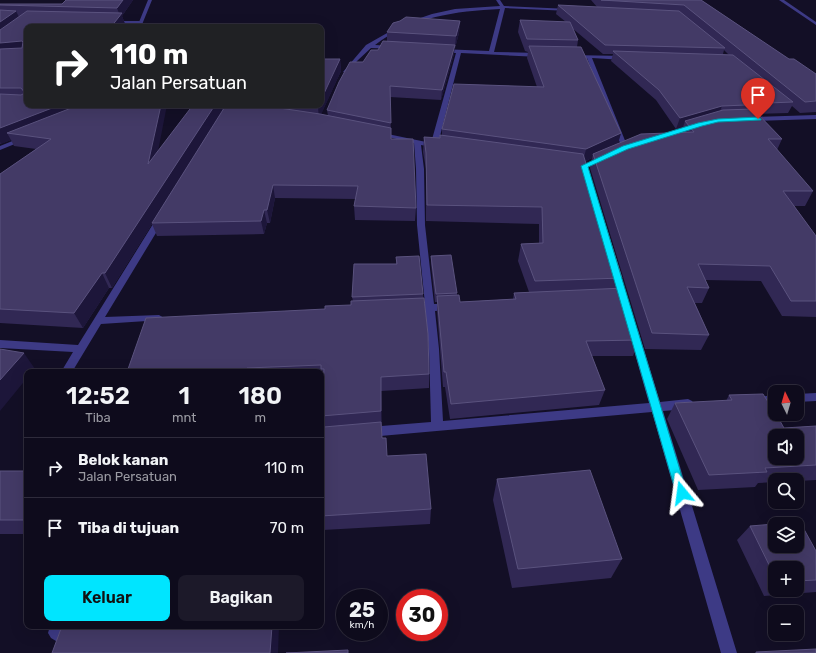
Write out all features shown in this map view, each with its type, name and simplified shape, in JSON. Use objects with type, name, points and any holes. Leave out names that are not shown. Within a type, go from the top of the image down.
[{"type":"street","points":[[139,24],[150,0]]},
{"type":"street","points":[[491,54],[503,7],[498,0]]},
{"type":"street","points":[[781,0],[816,24]]},
{"type":"street","points":[[344,74],[354,60],[368,46],[390,33],[424,18],[449,12],[503,7],[574,10]]},
{"type":"street","points":[[104,22],[127,24]]},
{"type":"street","points":[[368,46],[398,48]]},
{"type":"street","points":[[436,51],[543,56]]},
{"type":"street","points":[[434,145],[459,52]]},
{"type":"street","points":[[566,56],[628,58]]},
{"type":"street","points":[[588,57],[622,149],[633,145]]},
{"type":"street","points":[[215,108],[227,112],[245,111]]},
{"type":"street","points":[[793,112],[799,117]]},
{"type":"street","points":[[740,120],[816,117]]},
{"type":"street","points":[[655,138],[700,125]]},
{"type":"street","points":[[373,133],[417,143],[441,146]]},
{"type":"street","points":[[0,148],[29,136]]},
{"type":"street","points":[[417,143],[420,168],[421,225],[430,308],[438,425]]},
{"type":"street","points":[[68,369],[167,208]]},
{"type":"street","points":[[406,309],[459,306]]},
{"type":"street","points":[[97,321],[168,318]]},
{"type":"street","points":[[631,322],[729,653]]},
{"type":"street","points":[[0,344],[81,349]]},
{"type":"street","points":[[804,398],[816,397]]},
{"type":"street","points":[[743,401],[768,399]]},
{"type":"street","points":[[360,433],[656,406],[695,404]]},
{"type":"building","points":[[66,0],[123,0],[117,8],[0,5],[62,4]]},
{"type":"building","points":[[601,0],[701,0],[789,59],[794,59],[816,74],[816,101],[805,102],[684,5]]},
{"type":"building","points":[[558,5],[679,11],[725,48],[605,45]]},
{"type":"building","points":[[0,10],[16,11],[0,22]]},
{"type":"building","points":[[27,11],[122,13],[113,24],[24,24],[24,92],[21,88],[0,88],[0,49],[22,48],[23,42],[0,43],[0,30]]},
{"type":"building","points":[[406,17],[460,21],[456,36],[387,32],[393,23]]},
{"type":"building","points":[[520,20],[570,22],[578,40],[527,39]]},
{"type":"building","points":[[383,41],[455,45],[442,90],[390,86],[391,123],[327,110],[339,82],[350,62],[363,62],[371,50],[378,50]]},
{"type":"building","points":[[529,46],[581,47],[621,133],[586,149],[442,129],[454,84],[544,87]]},
{"type":"building","points":[[613,51],[733,55],[793,102],[722,106],[680,118],[659,90]]},
{"type":"building","points":[[324,59],[340,59],[324,94]]},
{"type":"building","points":[[0,94],[21,95],[24,94],[24,108],[52,108],[0,128]]},
{"type":"building","points":[[71,108],[160,108],[148,164],[191,108],[213,108],[105,273],[102,273],[74,313],[0,309],[0,174],[51,139],[7,133]]},
{"type":"building","points":[[224,108],[279,108],[320,114],[391,128],[391,139],[413,139],[416,208],[354,206],[358,186],[273,185],[267,210],[264,210],[261,221],[152,223]]},
{"type":"building","points":[[753,109],[782,139],[768,139],[813,191],[783,191],[816,236],[816,301],[791,301],[770,266],[698,264],[709,288],[687,287],[709,335],[652,333],[593,154],[641,134],[694,132],[685,121],[723,110]]},
{"type":"building","points":[[440,135],[583,154],[622,278],[535,281],[521,244],[543,243],[542,207],[427,205],[426,153],[424,137],[440,138]]},
{"type":"building","points":[[451,255],[457,293],[436,294],[431,256]]},
{"type":"building","points":[[419,256],[423,294],[352,297],[354,264],[397,264],[396,257]]},
{"type":"building","points":[[624,288],[639,340],[586,341],[605,390],[451,404],[446,372],[444,372],[437,296],[459,295],[460,302],[516,299],[514,293]]},
{"type":"building","points":[[424,298],[428,334],[429,374],[381,377],[381,411],[324,416],[324,369],[321,369],[321,365],[247,369],[128,369],[146,318],[325,309],[325,306],[351,305],[351,301]]},
{"type":"building","points":[[0,349],[24,353],[0,380]]},
{"type":"building","points":[[763,394],[768,402],[768,421],[780,421],[784,428],[816,426],[816,465],[765,468],[767,472],[709,475],[675,403],[732,400],[729,395]]},
{"type":"building","points":[[381,422],[382,438],[386,438],[387,456],[426,454],[431,509],[324,516],[324,427]]},
{"type":"building","points":[[590,470],[622,559],[518,569],[497,479]]},
{"type":"building","points":[[0,471],[24,471],[24,520],[0,520]]},
{"type":"building","points":[[768,525],[768,553],[804,553],[804,529],[816,551],[816,580],[804,581],[804,561],[768,561],[768,563],[750,526]]},
{"type":"building","points":[[61,629],[272,629],[270,653],[52,653]]},
{"type":"building","points":[[816,649],[816,653],[756,653],[756,652]]},
{"type":"building","points":[[348,650],[348,653],[286,653]]},
{"type":"route","points":[[682,493],[584,166],[625,148],[718,120],[758,119]]}]
